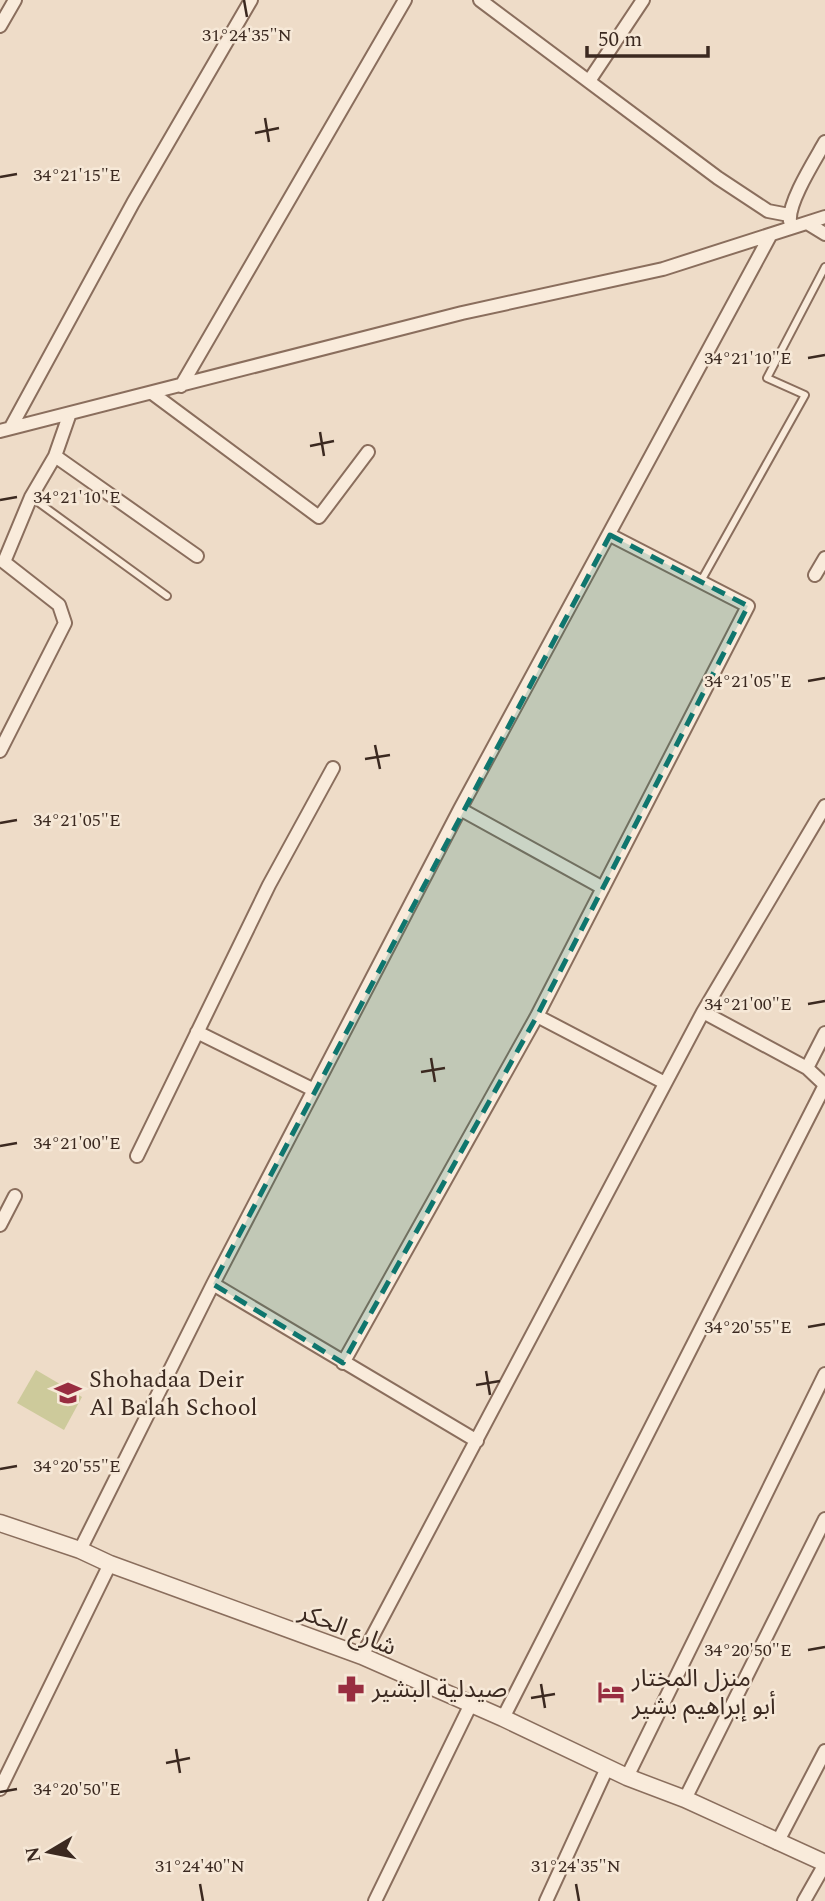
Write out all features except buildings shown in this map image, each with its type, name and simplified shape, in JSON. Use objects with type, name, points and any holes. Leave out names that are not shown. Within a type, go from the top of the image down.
[{"type":"street","points":[[1,24],[15,0]]},
{"type":"street","points":[[5,429],[251,0]]},
{"type":"street","points":[[181,386],[405,0]]},
{"type":"street","points":[[480,0],[728,185],[768,211],[790,222],[807,223],[825,217]]},
{"type":"street","points":[[589,81],[643,0]]},
{"type":"street","points":[[5,429],[462,313],[663,269],[770,236],[790,222],[803,184],[825,142]]},
{"type":"street","points":[[807,223],[825,234]]},
{"type":"street","points":[[80,1550],[213,1284],[460,809],[770,236]]},
{"type":"street","points":[[152,393],[319,517],[368,452]]},
{"type":"street","points":[[0,751],[65,623],[60,605],[4,562],[31,497],[55,456],[70,413]]},
{"type":"street","points":[[55,456],[197,556]]},
{"type":"street","points":[[343,1363],[537,1016],[748,606],[610,535]]},
{"type":"street","points":[[815,575],[825,558]]},
{"type":"street","points":[[137,1156],[269,885],[333,768]]},
{"type":"street","points":[[362,1656],[665,1083],[825,806]]},
{"type":"street","points":[[460,809],[603,888]]},
{"type":"street","points":[[503,1718],[825,1085],[807,1068],[704,1012]]},
{"type":"street","points":[[537,1016],[665,1083]]},
{"type":"street","points":[[197,1032],[314,1090]]},
{"type":"street","points":[[807,1068],[825,1033]]},
{"type":"street","points":[[0,1225],[15,1196]]},
{"type":"street","points":[[213,1284],[477,1441]]},
{"type":"street","points":[[627,1777],[825,1374]]},
{"type":"street","points":[[685,1799],[825,1519]]},
{"type":"street","name":"شارع الحكر","points":[[0,1523],[80,1550],[110,1564],[362,1656],[470,1706],[503,1718],[627,1777],[685,1799],[825,1863]]},
{"type":"street","points":[[0,1789],[110,1564]]},
{"type":"street","points":[[375,1901],[432,1779],[470,1706]]},
{"type":"street","points":[[777,1843],[825,1751]]},
{"type":"street","points":[[546,1901],[607,1768]]},
{"type":"street","points":[[804,1901],[825,1863]]},
{"type":"lane","points":[[701,581],[805,395],[767,378],[825,267]]},
{"type":"lane","points":[[31,497],[167,596]]},
{"type":"highlighted area","points":[[610,535],[748,606],[537,1016],[343,1363],[213,1284]]},
{"type":"shaded area","points":[[36,1370],[82,1397],[64,1430],[17,1403]]},
{"type":"place","name":"Shohadaa Deir Al Balah School","points":[[68,1393]]},
{"type":"place","name":"صيدلية البشير","points":[[351,1689]]},
{"type":"place","name":"منزل المختار أبو إبراهيم بشير","points":[[611,1692]]}]
